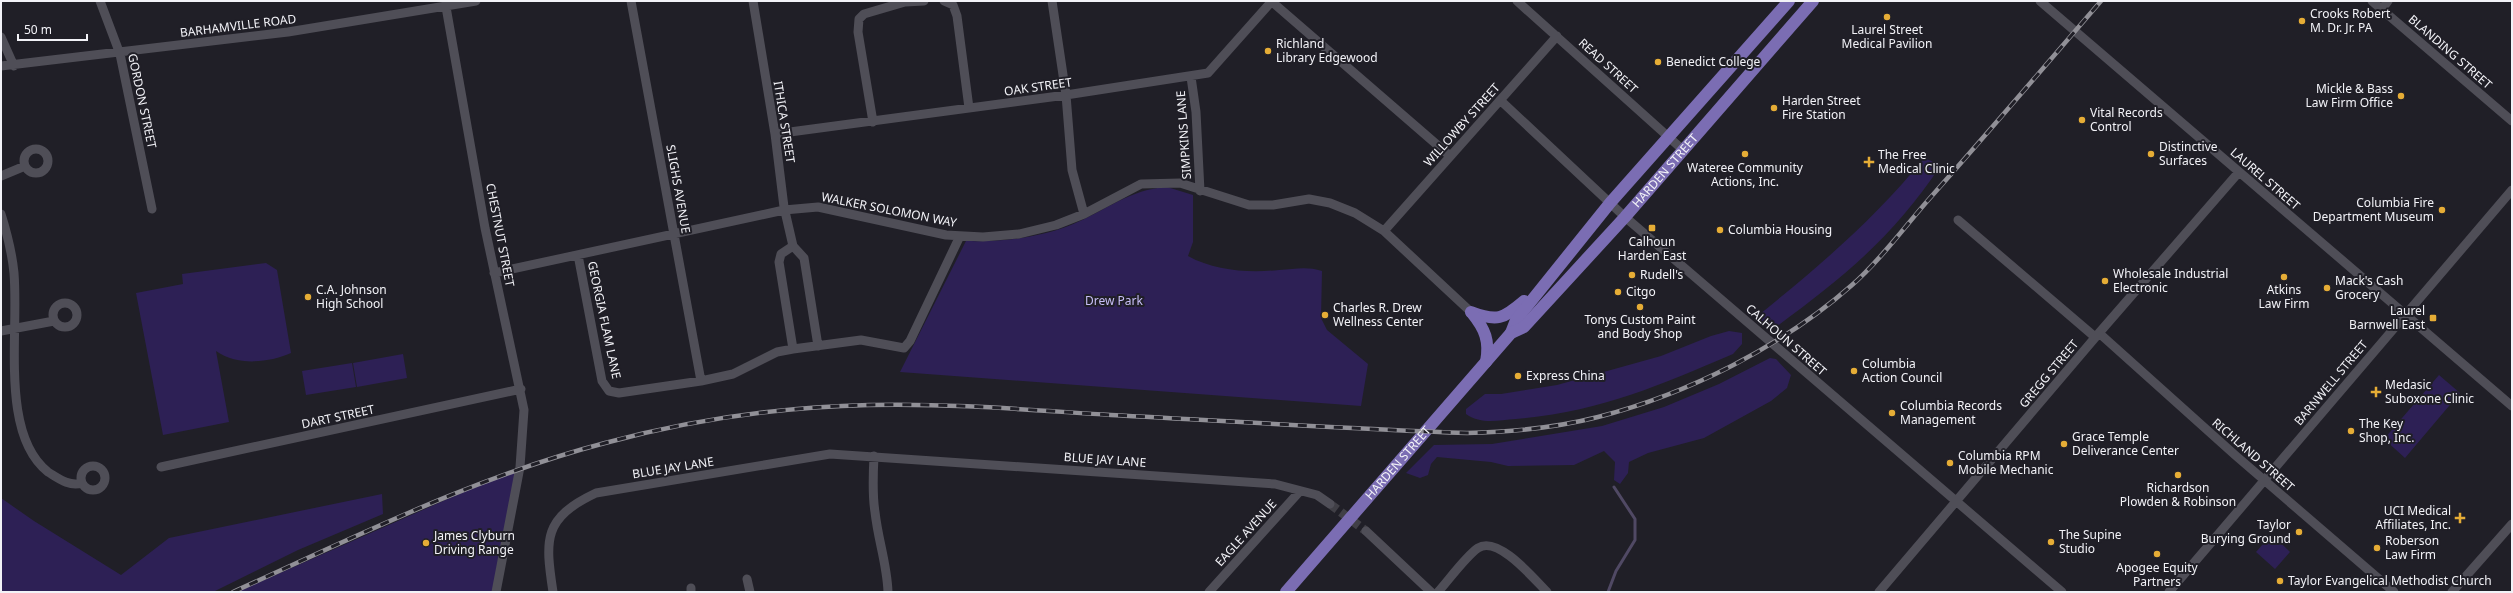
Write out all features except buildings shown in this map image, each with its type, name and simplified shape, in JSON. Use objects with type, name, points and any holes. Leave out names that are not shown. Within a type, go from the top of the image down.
[{"type":"main road","name":"HARDEN STREET","points":[[1286,592],[1511,333],[1516,320],[1610,203],[1789,1]]},
{"type":"main road","name":"HARDEN STREET","points":[[1511,333],[1524,327],[1625,217],[1813,1]]},
{"type":"main road","points":[[1471,312],[1490,319],[1503,317],[1543,285]]},
{"type":"main road","points":[[1471,312],[1484,329],[1487,338],[1486,362]]},
{"type":"street","name":"GORDON STREET","points":[[100,1],[120,54],[152,209]]},
{"type":"street","name":"SLIGHS AVENUE","points":[[631,1],[701,382]]},
{"type":"street","name":"ITHICA STREET","points":[[753,1],[775,134],[784,210],[793,246],[804,258],[818,346]]},
{"type":"street","points":[[873,122],[858,32],[859,19],[864,14],[905,1],[924,1]]},
{"type":"street","points":[[944,1],[953,5],[956,16],[969,108]]},
{"type":"street","points":[[1052,1],[1066,95],[1072,170],[1084,214]]},
{"type":"street","name":"OAK STREET","points":[[775,134],[1066,95],[1191,77],[1208,73],[1272,1]]},
{"type":"street","points":[[1272,1],[1450,156]]},
{"type":"street","name":"READ STREET","points":[[1517,1],[1683,150]]},
{"type":"street","name":"LAUREL STREET","points":[[2040,1],[2512,406]]},
{"type":"street","name":"BLANDING STREET","points":[[2372,1],[2512,121]]},
{"type":"street","points":[[2382,9],[2388,1]]},
{"type":"street","name":"BARHAMVILLE ROAD","points":[[1,66],[14,66],[120,54],[360,22],[471,2]]},
{"type":"street","name":"CHESTNUT STREET","points":[[446,7],[494,273],[520,389],[525,421],[520,467],[496,592]]},
{"type":"street","name":"WILLOWBY STREET","points":[[1384,231],[1557,36]]},
{"type":"street","points":[[1,37],[14,66]]},
{"type":"street","name":"SIMPKINS LANE","points":[[1191,77],[1196,112],[1200,191]]},
{"type":"street","name":"CALHOUN STREET","points":[[1500,100],[1567,161],[1625,217],[2062,592]]},
{"type":"street","points":[[1,176],[25,166]]},
{"type":"street","name":"GREGG STREET","points":[[1879,592],[1957,502],[2097,335],[2239,172]]},
{"type":"street","name":"WALKER SOLOMON WAY","points":[[494,273],[784,210],[818,207],[946,235],[1019,234],[1056,225],[1084,214],[1141,184],[1180,183],[1200,191],[1249,205],[1273,205],[1309,199],[1330,203],[1356,213],[1384,231],[1471,312]]},
{"type":"street","name":"BARNWELL STREET","points":[[2169,592],[2512,190]]},
{"type":"street","points":[[1,214],[10,247],[14,274],[13,328],[7,404],[13,428],[24,449],[42,468],[65,482],[82,483]]},
{"type":"street","name":"RICHLAND STREET","points":[[1958,220],[2097,335],[2394,592]]},
{"type":"street","name":"GEORGIA FLAM LANE","points":[[578,255],[602,381],[609,391],[619,393],[701,382],[733,374],[777,352],[792,349],[861,340],[904,348],[910,341],[960,236]]},
{"type":"street","points":[[792,349],[779,262],[781,254],[793,246]]},
{"type":"street","points":[[1,331],[54,321]]},
{"type":"street","name":"DART STREET","points":[[161,468],[520,389]]},
{"type":"street","name":"BLUE JAY LANE","points":[[553,592],[547,552],[554,526],[564,511],[596,493],[830,454],[1274,484],[1317,495],[1330,504]]},
{"type":"street","points":[[874,456],[873,488],[875,513],[888,571],[888,592]]},
{"type":"street","name":"EAGLE AVENUE","points":[[1209,592],[1300,491]]},
{"type":"street","points":[[2452,592],[2512,524]]},
{"type":"street","points":[[1366,531],[1430,592]]},
{"type":"street","points":[[1438,592],[1478,548],[1490,546],[1508,553],[1546,592]]},
{"type":"street","points":[[747,579],[750,592]]},
{"type":"green space","points":[[1924,158],[1941,165],[1904,215],[1864,256],[1821,293],[1772,330],[1755,318],[1822,262],[1865,223],[1886,202]]},
{"type":"green space","name":"Drew Park","points":[[1167,187],[1193,195],[1193,242],[1188,256],[1209,265],[1232,270],[1268,271],[1306,268],[1322,271],[1321,318],[1327,330],[1368,364],[1361,406],[900,372],[966,241],[1006,240],[1046,233],[1071,225],[1129,196]]},
{"type":"green space","points":[[266,263],[277,270],[291,353],[263,361],[243,361],[224,356],[216,351],[229,422],[163,435],[136,293],[183,284],[182,274]]},
{"type":"green space","points":[[1729,331],[1742,333],[1742,344],[1733,354],[1679,377],[1628,396],[1601,404],[1546,416],[1484,421],[1478,420],[1466,414],[1466,409],[1485,394],[1501,394],[1557,385],[1661,356],[1711,336]]},
{"type":"green space","points":[[403,354],[407,378],[357,387],[353,363]]},
{"type":"green space","points":[[1770,358],[1776,359],[1791,375],[1787,388],[1771,401],[1704,438],[1648,453],[1629,462],[1628,473],[1620,484],[1614,480],[1615,462],[1604,451],[1574,465],[1508,466],[1491,462],[1437,457],[1431,464],[1428,475],[1420,478],[1406,473],[1434,445],[1492,444],[1602,426],[1664,407],[1719,384]]},
{"type":"green space","points":[[352,363],[356,387],[306,395],[302,371]]},
{"type":"green space","points":[[2439,375],[2460,393],[2405,458],[2384,439]]},
{"type":"green space","name":"James Clyburn Driving Range","points":[[520,467],[496,592],[237,592]]},
{"type":"green space","points":[[382,494],[383,514],[298,550],[213,592],[1,592],[1,498],[34,521],[121,575],[169,538]]},
{"type":"green space","points":[[2273,541],[2282,544],[2290,552],[2275,569],[2256,552],[2263,544]]},
{"type":"waterway","points":[[1608,592],[1616,571],[1635,540],[1635,519],[1614,487]]},
{"type":"tunnel","points":[[1330,504],[1366,531]]},
{"type":"railway","points":[[233,592],[416,510],[509,473],[605,443],[703,421],[736,416],[836,406],[929,405],[1467,433],[1500,432],[1549,427],[1582,421],[1632,407],[1700,381],[1765,348],[1796,328],[1852,285],[1882,254],[2101,1]]},
{"type":"place","name":"Laurel Street Medical Pavilion","points":[[1887,17]]},
{"type":"place","name":"Crooks Robert M. Dr. Jr. PA","points":[[2302,21]]},
{"type":"place","name":"Richland Library Edgewood","points":[[1268,51]]},
{"type":"place","name":"Benedict College","points":[[1658,62]]},
{"type":"place","name":"Mickle & Bass Law Firm Office","points":[[2401,96]]},
{"type":"place","name":"Harden Street Fire Station","points":[[1774,108]]},
{"type":"place","name":"Vital Records Control","points":[[2082,120]]},
{"type":"place","name":"Wateree Community Actions, Inc.","points":[[1745,154]]},
{"type":"place","name":"Distinctive Surfaces","points":[[2151,154]]},
{"type":"place","name":"The Free Medical Clinic","points":[[1869,162]]},
{"type":"place","name":"Columbia Fire Department Museum","points":[[2442,210]]},
{"type":"place","name":"Calhoun Harden East","points":[[1652,228]]},
{"type":"place","name":"Columbia Housing","points":[[1720,230]]},
{"type":"place","name":"Rudell's","points":[[1632,275]]},
{"type":"place","name":"Atkins Law Firm","points":[[2284,277]]},
{"type":"place","name":"Wholesale Industrial Electronic","points":[[2105,281]]},
{"type":"place","name":"Mack's Cash Grocery","points":[[2327,288]]},
{"type":"place","name":"Citgo","points":[[1618,292]]},
{"type":"place","name":"C.A. Johnson High School","points":[[308,297]]},
{"type":"place","name":"Tonys Custom Paint and Body Shop","points":[[1640,307]]},
{"type":"place","name":"Charles R. Drew Wellness Center","points":[[1325,315]]},
{"type":"place","name":"Laurel Barnwell East","points":[[2433,318]]},
{"type":"place","name":"Columbia Action Council","points":[[1854,371]]},
{"type":"place","name":"Express China","points":[[1518,376]]},
{"type":"place","name":"Medasic Suboxone Clinic","points":[[2376,392]]},
{"type":"place","name":"Columbia Records Management","points":[[1892,413]]},
{"type":"place","name":"The Key Shop, Inc.","points":[[2351,431]]},
{"type":"place","name":"Grace Temple Deliverance Center","points":[[2064,444]]},
{"type":"place","name":"Columbia RPM Mobile Mechanic","points":[[1950,463]]},
{"type":"place","name":"Richardson Plowden & Robinson","points":[[2178,475]]},
{"type":"place","name":"UCI Medical Affiliates, Inc.","points":[[2460,518]]},
{"type":"place","name":"Taylor Burying Ground","points":[[2299,532]]},
{"type":"place","name":"The Supine Studio","points":[[2051,542]]},
{"type":"place","name":"James Clyburn Driving Range","points":[[426,543]]},
{"type":"place","name":"Roberson Law Firm","points":[[2377,548]]},
{"type":"place","name":"Apogee Equity Partners","points":[[2157,554]]},
{"type":"place","name":"Taylor Evangelical Methodist Church","points":[[2280,581]]}]
